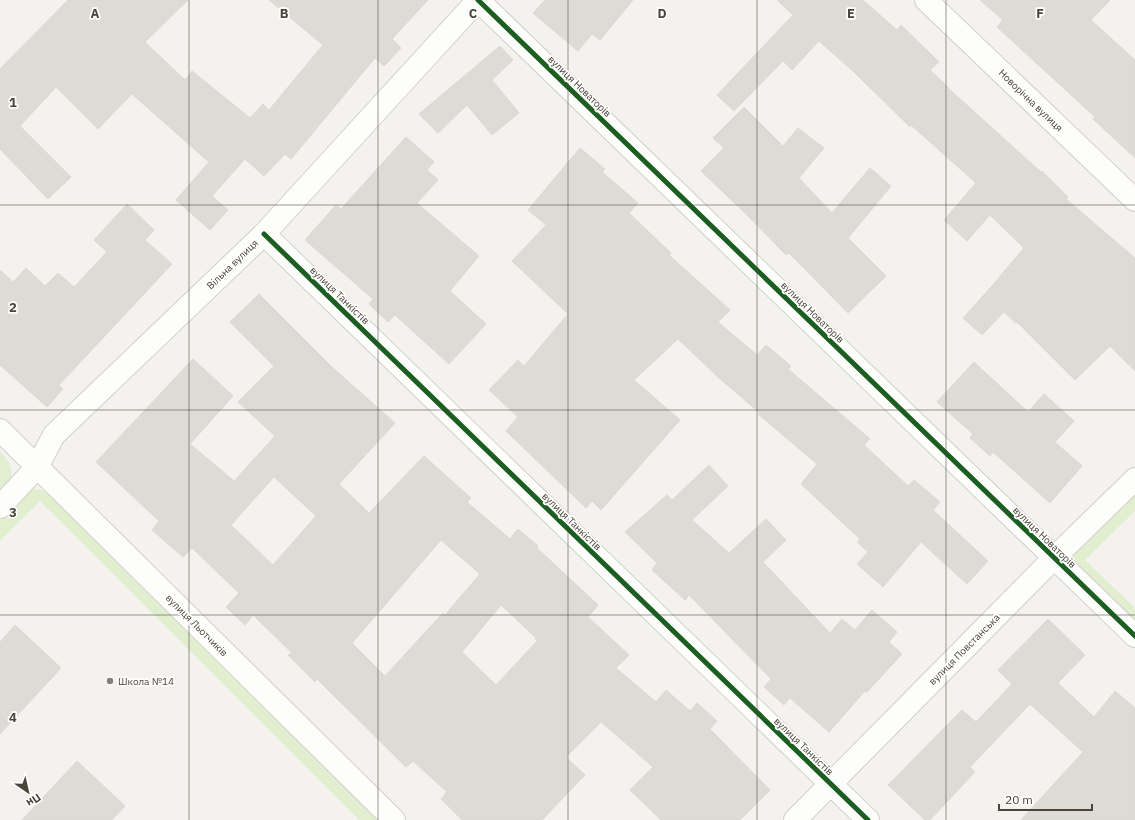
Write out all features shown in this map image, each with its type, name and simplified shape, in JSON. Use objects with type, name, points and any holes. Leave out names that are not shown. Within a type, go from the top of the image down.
[{"type":"street","name":"Вільна вулиця","points":[[0,507],[37,467],[54,435],[264,234],[478,0]]},
{"type":"street","name":"вулиця Новаторів","points":[[478,0],[1135,636]]},
{"type":"street","name":"Новорічна вулиця","points":[[926,0],[1135,200]]},
{"type":"street","name":"вулиця Танкістів","points":[[264,234],[868,820]]},
{"type":"street","name":"вулиця Льотчиків","points":[[0,430],[394,820]]},
{"type":"street","name":"вулиця Повстанська","points":[[795,820],[1054,558],[1135,479]]},
{"type":"green space","points":[[0,451],[11,467],[11,478],[0,494]]},
{"type":"green space","points":[[33,489],[41,490],[47,493],[379,820],[359,820],[40,501],[0,541],[0,519],[25,493]]},
{"type":"green space","points":[[1135,493],[1135,511],[1085,560],[1135,608],[1135,627],[1074,565],[1073,558],[1075,552]]},
{"type":"building","points":[[68,0],[188,0],[145,42],[185,80],[192,71],[250,118],[263,104],[269,110],[323,45],[269,0],[428,0],[392,39],[401,48],[384,66],[375,58],[291,159],[285,154],[264,176],[245,159],[212,196],[228,210],[210,230],[176,200],[209,162],[132,94],[98,129],[56,87],[20,126],[71,177],[48,199],[0,149],[0,69]]},
{"type":"building","points":[[545,0],[633,0],[600,40],[592,34],[578,51],[533,13]]},
{"type":"building","points":[[777,0],[863,0],[897,30],[901,25],[939,62],[930,70],[948,88],[1041,172],[1042,171],[1068,197],[1066,199],[1135,258],[1135,371],[1110,346],[1075,380],[1017,322],[1016,323],[1004,312],[982,335],[963,318],[1024,248],[990,215],[967,241],[944,220],[976,183],[911,125],[910,127],[854,72],[819,41],[792,70],[783,61],[734,111],[717,95],[793,15]]},
{"type":"building","points":[[980,0],[1110,0],[1091,20],[1135,60],[1135,158],[1093,119],[1095,117],[997,27],[1003,20]]},
{"type":"building","points":[[500,46],[513,60],[492,80],[519,113],[492,135],[467,105],[438,133],[419,114]]},
{"type":"building","points":[[744,107],[783,146],[798,128],[824,148],[799,178],[832,213],[870,168],[891,186],[848,238],[886,276],[848,313],[789,253],[786,255],[701,171],[724,148],[713,138]]},
{"type":"building","points":[[406,137],[434,162],[427,170],[438,180],[417,203],[479,256],[450,291],[486,324],[449,364],[395,315],[388,322],[369,304],[373,299],[305,240],[336,205],[341,209]]},
{"type":"building","points":[[580,148],[605,169],[602,172],[638,203],[629,213],[671,253],[669,255],[730,310],[718,322],[757,355],[766,345],[791,366],[788,369],[870,439],[864,445],[908,486],[914,480],[940,502],[933,510],[988,561],[967,584],[921,542],[883,587],[857,564],[868,552],[857,542],[860,539],[801,484],[817,464],[758,414],[760,413],[719,378],[678,339],[634,380],[680,420],[601,510],[592,501],[586,508],[506,431],[518,417],[489,390],[518,360],[524,366],[568,314],[512,261],[546,225],[528,210]]},
{"type":"building","points":[[127,204],[154,230],[145,240],[172,264],[59,385],[63,389],[47,407],[0,365],[0,270],[13,282],[26,268],[45,286],[58,273],[74,287],[107,252],[94,240]]},
{"type":"building","points":[[259,294],[333,368],[395,423],[339,484],[369,513],[424,456],[471,498],[467,502],[510,539],[518,529],[538,546],[537,548],[598,605],[588,617],[629,655],[616,668],[656,702],[666,690],[690,711],[697,703],[717,721],[710,729],[770,790],[740,820],[661,820],[630,790],[653,767],[601,722],[566,757],[585,775],[542,820],[462,820],[441,799],[447,792],[413,761],[406,767],[317,679],[315,682],[288,655],[292,653],[253,615],[245,625],[226,607],[239,593],[192,548],[183,557],[152,530],[159,521],[96,462],[193,359],[233,396],[190,444],[234,481],[275,436],[238,402],[274,366],[230,322]],"holes":[[[274,477],[316,516],[273,565],[231,525]],[[441,540],[480,574],[445,615],[443,613],[385,676],[352,643]],[[501,605],[536,638],[535,639],[537,641],[496,685],[462,652]]]},
{"type":"building","points":[[974,362],[1028,412],[1044,394],[1074,421],[1055,442],[1082,466],[1050,503],[993,452],[990,456],[970,438],[973,434],[937,402]]},
{"type":"building","points":[[709,465],[728,486],[692,520],[729,553],[766,519],[786,540],[763,562],[830,633],[842,619],[855,630],[872,610],[897,632],[889,642],[902,654],[867,692],[865,691],[829,732],[790,698],[784,705],[764,687],[771,679],[689,595],[685,600],[652,570],[657,563],[625,532],[667,495],[672,500]]},
{"type":"building","points":[[1048,619],[1085,655],[1058,683],[1094,717],[1115,691],[1135,708],[1135,820],[1021,820],[1083,752],[1030,704],[970,767],[975,772],[930,820],[925,820],[888,785],[962,710],[976,722],[1012,684],[998,670]]},
{"type":"building","points":[[15,625],[61,668],[0,734],[0,642]]},
{"type":"building","points":[[77,761],[125,806],[112,820],[22,820]]},
{"type":"cycle path","points":[[478,0],[1135,636]]},
{"type":"cycle path","points":[[264,234],[868,820]]},
{"type":"place","name":"Школа №14","points":[[110,681]]}]
